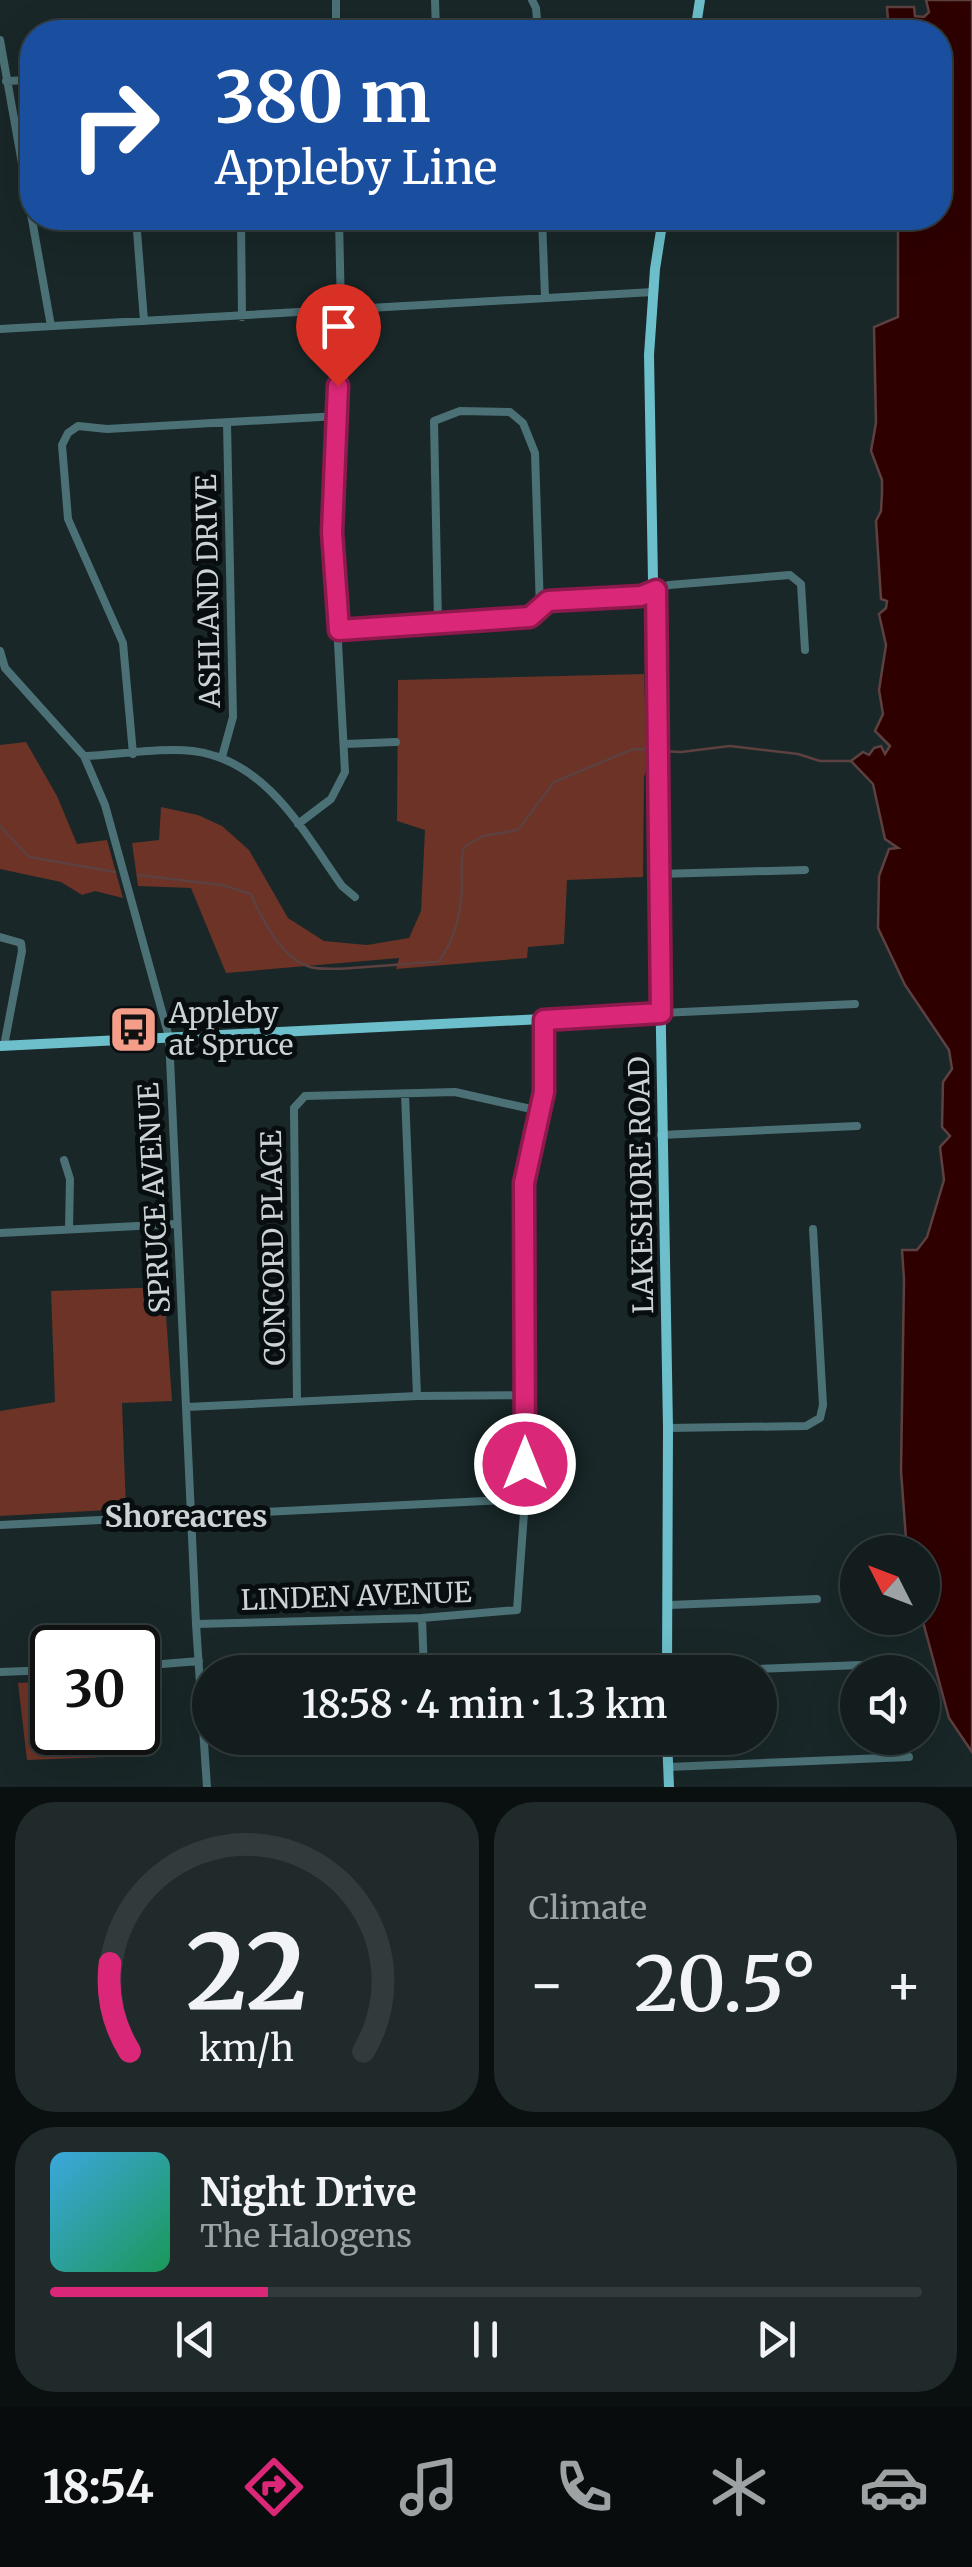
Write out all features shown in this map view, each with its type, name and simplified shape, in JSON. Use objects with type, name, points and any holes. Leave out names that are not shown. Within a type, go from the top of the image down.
[{"type":"main road","name":"LAKESHORE ROAD","points":[[661,230],[653,292],[650,370],[668,1428],[668,1655]]},
{"type":"main road","points":[[2,1046],[661,1013]]},
{"type":"main road","points":[[668,1755],[668,1787]]},
{"type":"street","points":[[0,40],[20,156]]},
{"type":"street","points":[[6,81],[20,80]]},
{"type":"street","points":[[34,230],[52,326]]},
{"type":"street","points":[[137,230],[144,321]]},
{"type":"street","points":[[241,230],[242,317]]},
{"type":"street","points":[[298,824],[331,799],[345,772],[332,532],[341,312],[339,230]]},
{"type":"street","points":[[542,230],[545,297]]},
{"type":"street","points":[[0,329],[653,292]]},
{"type":"street","points":[[438,623],[434,421],[460,411],[510,412],[523,423],[535,453],[540,610]]},
{"type":"street","points":[[133,754],[122,643],[68,518],[62,445],[68,433],[78,426],[107,429],[338,416]]},
{"type":"street","name":"ASHLAND DRIVE","points":[[222,757],[233,717],[228,424]]},
{"type":"street","points":[[339,630],[530,617],[548,601],[641,596],[670,585],[790,575],[801,584],[805,650]]},
{"type":"street","name":"SPRUCE AVENUE","points":[[0,651],[3,668],[84,756],[105,805],[168,1037],[199,1655]]},
{"type":"street","points":[[345,744],[396,742]]},
{"type":"street","points":[[84,756],[189,750],[222,757],[253,774],[276,796],[342,886],[355,897]]},
{"type":"street","points":[[659,874],[804,870]]},
{"type":"street","points":[[0,936],[22,942],[2,1046]]},
{"type":"street","points":[[661,1013],[855,1004]]},
{"type":"street","points":[[0,1524],[525,1499],[524,1183],[546,1084],[544,1020]]},
{"type":"street","name":"CONCORD PLACE","points":[[297,1401],[294,1108],[305,1096],[455,1092],[540,1112]]},
{"type":"street","points":[[406,1094],[417,1396]]},
{"type":"street","points":[[661,1135],[858,1126]]},
{"type":"street","points":[[64,1160],[70,1179],[69,1228]]},
{"type":"street","points":[[0,1233],[177,1224]]},
{"type":"street","points":[[668,1428],[806,1426],[820,1418],[823,1405],[813,1229]]},
{"type":"street","points":[[186,1406],[525,1395]]},
{"type":"street","name":"LINDEN AVENUE","points":[[196,1624],[422,1618],[517,1610],[525,1499]]},
{"type":"street","points":[[669,1605],[816,1600]]},
{"type":"street","points":[[422,1618],[423,1655]]},
{"type":"street","points":[[160,1664],[192,1662]]},
{"type":"street","points":[[777,1668],[840,1666]]},
{"type":"street","points":[[0,1672],[30,1671]]},
{"type":"street","name":"SPRUCE AVENUE","points":[[207,1755],[208,1787]]},
{"type":"street","points":[[668,1767],[909,1757]]},
{"type":"shaded area","points":[[926,0],[972,0],[972,1752],[949,1718],[940,1685],[940,1655],[932,1655],[927,1635],[940,1635],[940,1535],[906,1535],[901,1471],[902,1250],[917,1250],[927,1237],[944,1180],[940,1147],[950,1136],[942,1127],[943,1082],[952,1069],[949,1050],[905,985],[878,928],[879,876],[889,849],[898,848],[885,839],[873,784],[851,761],[881,746],[885,754],[890,746],[875,731],[883,714],[879,690],[886,645],[879,614],[887,601],[881,599],[876,521],[881,511],[882,480],[871,451],[876,423],[874,327],[898,317],[898,230],[952,230],[952,20],[888,20],[887,7],[914,7],[915,16],[924,17],[929,12]]},
{"type":"shaded area","points":[[644,674],[647,768],[643,877],[567,880],[564,944],[528,947],[527,958],[396,969],[399,958],[226,973],[191,888],[138,886],[132,843],[159,840],[161,807],[198,815],[222,826],[249,850],[288,918],[324,941],[367,945],[409,938],[421,911],[425,830],[397,821],[398,680]]},
{"type":"shaded area","points":[[26,742],[57,796],[77,844],[107,840],[123,898],[95,891],[82,895],[61,882],[0,869],[0,745]]},
{"type":"shaded area","points":[[164,1287],[172,1401],[122,1403],[126,1509],[0,1516],[0,1411],[55,1402],[51,1291]]},
{"type":"shaded area","points":[[30,1682],[30,1755],[132,1756],[27,1760],[18,1683]]},
{"type":"waterway","points":[[660,751],[730,746],[798,754],[820,761],[851,761]]},
{"type":"waterway","points":[[138,875],[222,885],[251,894],[281,947],[310,967],[438,962],[458,917],[464,847],[483,836],[518,830],[554,782],[633,749],[652,750]]},
{"type":"waterway","points":[[0,826],[29,857],[115,872]]},
{"type":"place","name":"Appleby at Spruce","points":[[134,1029]]},
{"type":"district","name":"Shoreacres","points":[[186,1517]]},
{"type":"route","points":[[338,386],[332,532],[339,630],[530,617],[548,601],[641,596],[656,590],[661,1013],[544,1020],[544,1092],[524,1183],[525,1464]]}]
